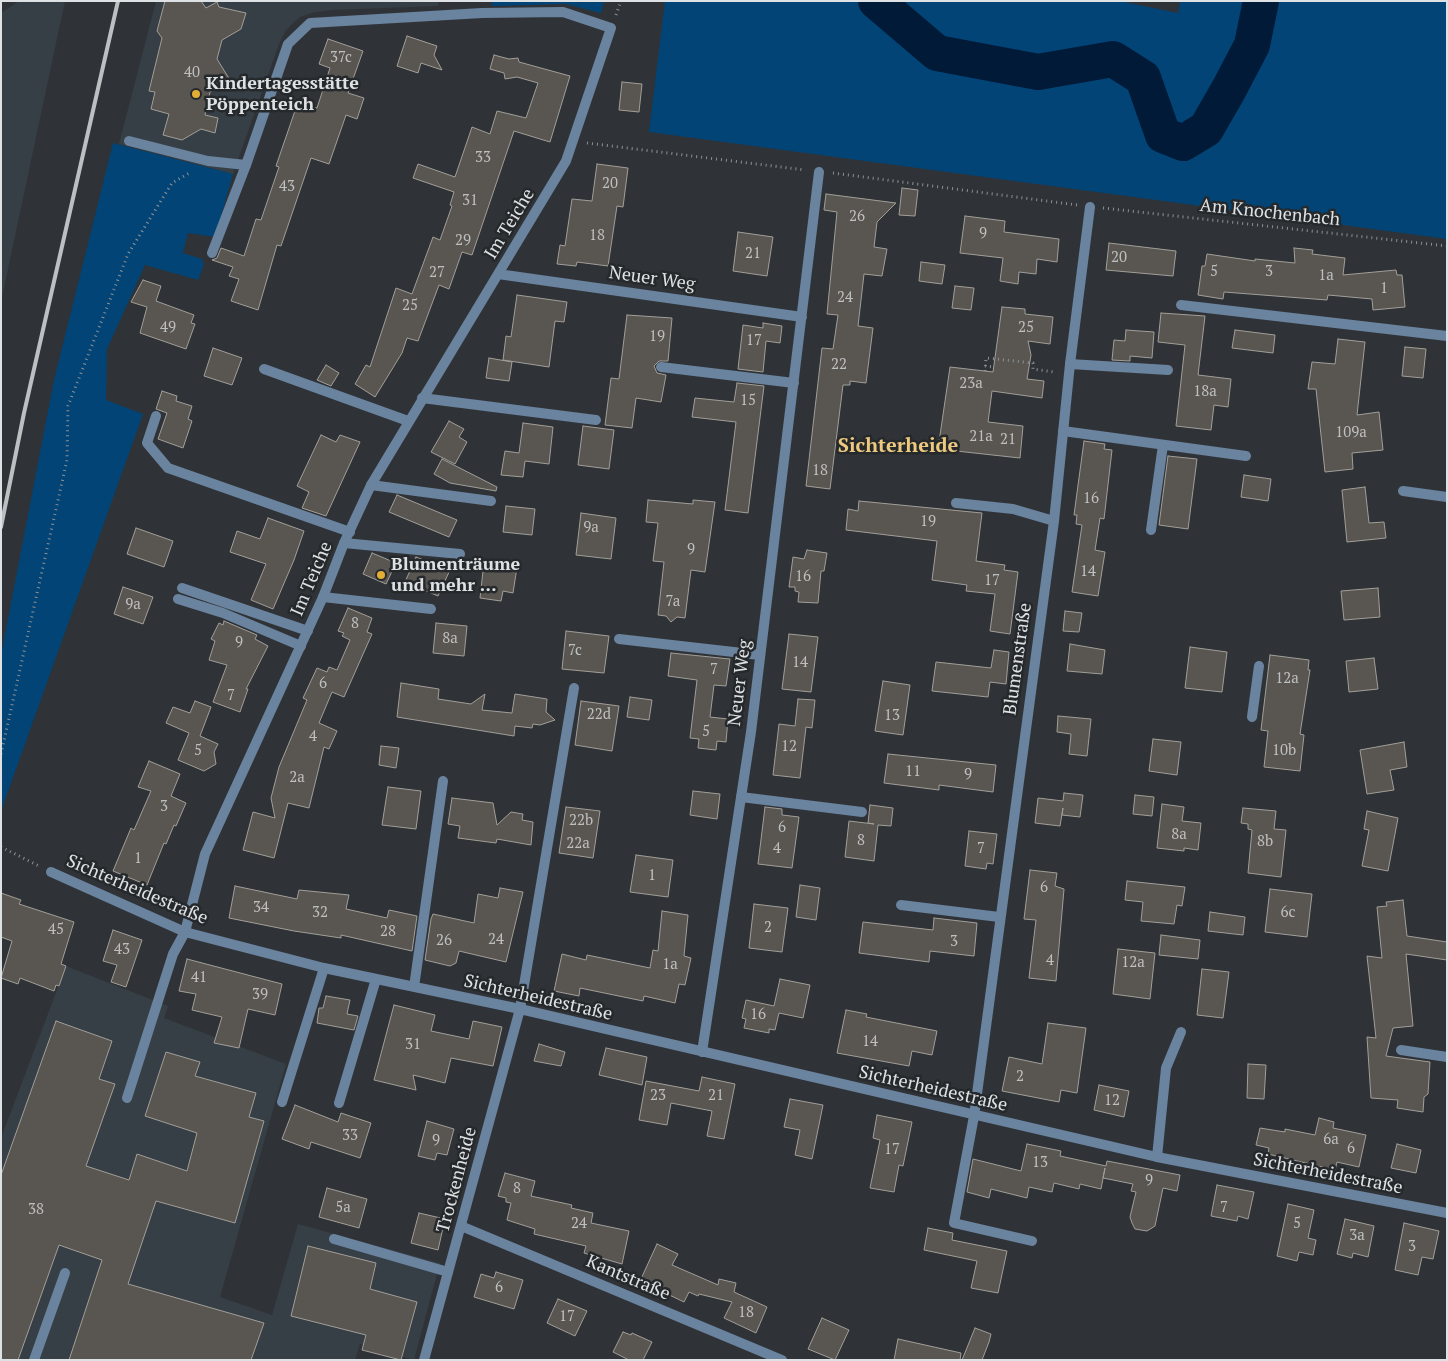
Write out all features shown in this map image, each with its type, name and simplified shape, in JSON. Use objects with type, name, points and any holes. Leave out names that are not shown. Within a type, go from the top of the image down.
[{"type":"street","name":"Im Teiche","points":[[128,1098],[173,954],[185,932],[205,854],[308,631],[344,543],[371,484],[566,161],[611,28],[563,12],[482,12],[310,23],[288,44],[246,166],[212,253]]},
{"type":"street","points":[[129,140],[208,162],[246,166]]},
{"type":"street","name":"Neuer Weg","points":[[702,1052],[741,797],[760,655],[819,172]]},
{"type":"street","name":"Blumenstraße","points":[[1032,1241],[954,1223],[974,1116],[999,916],[1054,521],[1069,369],[1090,207]]},
{"type":"street","name":"Neuer Weg","points":[[498,274],[802,317]]},
{"type":"street","points":[[1181,305],[1447,336]]},
{"type":"street","points":[[661,367],[794,383]]},
{"type":"street","points":[[264,369],[408,421]]},
{"type":"street","points":[[1069,369],[1168,370]]},
{"type":"street","points":[[422,398],[596,420]]},
{"type":"street","points":[[156,416],[147,443],[168,468],[350,532]]},
{"type":"street","points":[[1063,431],[1246,456]]},
{"type":"street","points":[[1151,530],[1163,445]]},
{"type":"street","points":[[371,484],[491,501]]},
{"type":"street","points":[[1403,491],[1447,497]]},
{"type":"street","points":[[956,503],[1013,509],[1054,521]]},
{"type":"street","points":[[344,543],[460,554]]},
{"type":"street","points":[[182,588],[308,631]]},
{"type":"street","points":[[323,597],[431,608]]},
{"type":"street","points":[[178,599],[223,614],[301,646]]},
{"type":"street","points":[[619,638],[760,655]]},
{"type":"street","points":[[1252,717],[1259,666]]},
{"type":"street","name":"Trockenheide","points":[[424,1360],[520,1009],[574,688]]},
{"type":"street","points":[[414,987],[443,781]]},
{"type":"street","points":[[741,797],[862,812]]},
{"type":"street","name":"Sichterheidestraße","points":[[52,872],[185,932],[324,968],[520,1009],[1157,1157],[1447,1213]]},
{"type":"street","points":[[901,905],[999,916]]},
{"type":"street","points":[[282,1102],[324,968]]},
{"type":"street","points":[[339,1103],[376,979]]},
{"type":"street","points":[[1157,1157],[1166,1068],[1181,1032]]},
{"type":"street","points":[[1401,1050],[1447,1057]]},
{"type":"street","name":"Kantstraße","points":[[461,1226],[782,1360]]},
{"type":"street","points":[[334,1239],[448,1272]]},
{"type":"street","points":[[34,1360],[65,1272]]},
{"type":"path","points":[[1,754],[67,460],[68,406],[128,254],[172,183],[208,162]]},
{"type":"path","name":"Am Knochenbach","points":[[1090,207],[1447,246]]},
{"type":"path","points":[[984,371],[986,358],[1033,363],[1033,370],[1069,369]]},
{"type":"path","points":[[985,366],[994,367]]},
{"type":"path","points":[[1,847],[52,872]]},
{"type":"shaded area","points":[[19,1],[65,1],[1,302],[1,13]]},
{"type":"shaded area","name":"Kindertagesstätte Pöppenteich","points":[[156,1],[439,1],[438,6],[333,10],[315,12],[300,17],[286,30],[279,44],[233,174],[119,144]]},
{"type":"shaded area","points":[[491,1],[604,1],[601,13],[566,4],[492,6]]},
{"type":"shaded area","points":[[665,1],[1119,1],[1178,13],[1180,1],[1447,1],[1447,239],[649,132]]},
{"type":"shaded area","points":[[113,143],[233,174],[215,237],[188,233],[183,253],[202,259],[204,264],[198,280],[145,265],[107,349],[106,400],[143,414],[1,811],[1,655],[54,380]]},
{"type":"shaded area","points":[[66,966],[168,1006],[164,1018],[286,1064],[220,1297],[272,1315],[298,1224],[440,1263],[414,1360],[360,1344],[355,1360],[1,1360],[1,1138]]},
{"type":"building","points":[[165,1],[201,1],[206,8],[217,2],[219,7],[246,13],[241,29],[222,40],[217,59],[230,80],[210,92],[205,115],[218,118],[215,133],[201,129],[182,140],[163,135],[169,114],[151,109],[155,92],[149,91],[162,38],[157,31]]},
{"type":"building","points":[[407,36],[437,46],[434,55],[442,70],[421,63],[418,73],[397,66]]},
{"type":"building","points":[[328,39],[363,51],[348,93],[364,98],[357,119],[346,115],[329,164],[311,158],[281,246],[277,245],[258,310],[231,301],[239,279],[229,276],[233,267],[212,260],[217,258],[221,248],[244,256],[256,219],[261,220],[279,167],[276,166],[298,102],[317,108],[330,68],[319,64]]},
{"type":"building","points":[[494,55],[509,59],[518,58],[519,62],[570,76],[550,142],[514,131],[472,255],[462,252],[449,289],[439,285],[418,341],[407,338],[402,353],[375,397],[355,384],[366,365],[370,367],[396,288],[412,294],[433,237],[440,240],[452,206],[450,205],[454,192],[413,178],[418,164],[455,177],[472,127],[490,134],[497,111],[526,118],[538,83],[517,77],[505,79],[504,73],[490,69]]},
{"type":"building","points":[[622,82],[642,84],[639,112],[619,110]]},
{"type":"building","points":[[597,164],[628,168],[623,207],[617,206],[608,266],[577,262],[576,266],[557,264],[560,245],[565,246],[572,199],[592,201]]},
{"type":"building","points":[[902,188],[918,190],[915,216],[899,215]]},
{"type":"building","points":[[826,194],[896,203],[877,222],[874,247],[887,249],[882,276],[864,274],[858,326],[873,328],[866,383],[850,381],[850,385],[843,385],[830,489],[806,486],[822,348],[833,349],[838,315],[827,314],[837,212],[824,210]]},
{"type":"building","points":[[965,216],[1005,221],[1004,232],[1059,239],[1057,262],[1037,259],[1036,274],[1019,272],[1018,284],[1000,281],[1003,258],[960,253]]},
{"type":"building","points":[[738,232],[773,237],[767,276],[733,271]]},
{"type":"building","points":[[1109,243],[1176,251],[1173,276],[1106,270]]},
{"type":"building","points":[[1294,248],[1313,250],[1312,254],[1345,258],[1343,275],[1396,270],[1397,275],[1402,275],[1405,307],[1373,310],[1372,299],[1328,295],[1327,300],[1224,292],[1223,299],[1198,295],[1202,266],[1205,266],[1207,254],[1255,261],[1255,259],[1295,263]]},
{"type":"building","points":[[921,262],[945,265],[942,284],[919,281]]},
{"type":"building","points":[[143,280],[161,286],[156,301],[194,315],[191,323],[195,324],[186,349],[140,333],[147,307],[131,302]]},
{"type":"building","points":[[955,286],[974,288],[971,310],[952,308]]},
{"type":"building","points":[[517,295],[567,302],[564,322],[555,321],[549,367],[503,360],[506,336],[511,337]]},
{"type":"building","points":[[1002,307],[1025,309],[1025,314],[1053,317],[1050,344],[1028,341],[1031,355],[1027,379],[1044,381],[1042,398],[992,391],[988,422],[1023,426],[1020,458],[938,449],[950,367],[993,372]]},
{"type":"building","points":[[1161,313],[1205,316],[1198,375],[1231,379],[1228,407],[1214,405],[1211,430],[1176,426],[1185,345],[1158,342]]},
{"type":"building","points":[[627,315],[672,318],[668,361],[659,361],[654,366],[657,373],[666,375],[661,402],[636,398],[632,428],[605,425],[611,378],[619,379]]},
{"type":"building","points":[[763,323],[782,326],[780,343],[766,341],[763,372],[738,369],[743,325],[763,328]]},
{"type":"building","points":[[1126,330],[1154,332],[1152,358],[1130,356],[1130,361],[1112,360],[1114,340],[1125,341]]},
{"type":"building","points":[[1235,330],[1275,335],[1273,353],[1232,348]]},
{"type":"building","points":[[1338,339],[1365,342],[1357,415],[1379,412],[1383,450],[1352,453],[1353,469],[1325,472],[1316,389],[1308,389],[1312,362],[1335,364]]},
{"type":"building","points":[[1405,347],[1426,349],[1423,378],[1402,376]]},
{"type":"building","points":[[213,348],[242,358],[232,385],[204,376]]},
{"type":"building","points":[[489,358],[512,362],[509,381],[486,378]]},
{"type":"building","points":[[326,365],[339,373],[331,386],[317,380]]},
{"type":"building","points":[[737,383],[764,386],[748,513],[725,510],[736,422],[692,417],[695,398],[734,402]]},
{"type":"building","points":[[162,391],[177,396],[176,401],[192,406],[188,419],[192,421],[183,448],[158,439],[167,413],[156,409]]},
{"type":"building","points":[[449,421],[464,429],[459,437],[467,442],[455,464],[431,452]]},
{"type":"building","points":[[523,423],[553,427],[549,464],[525,461],[523,477],[501,475],[505,451],[519,453]]},
{"type":"building","points":[[583,426],[614,430],[609,469],[578,465]]},
{"type":"building","points":[[321,435],[336,442],[340,435],[360,442],[326,516],[302,508],[309,492],[297,486]]},
{"type":"building","points":[[1084,441],[1105,444],[1104,449],[1112,450],[1104,519],[1100,518],[1095,550],[1105,552],[1098,596],[1072,592],[1082,525],[1076,524],[1077,515],[1074,515]]},
{"type":"building","points":[[1168,456],[1197,459],[1188,529],[1159,525]]},
{"type":"building","points":[[442,459],[497,487],[496,491],[450,483],[434,474]]},
{"type":"building","points":[[1244,475],[1271,479],[1268,501],[1241,497]]},
{"type":"building","points":[[1365,487],[1369,523],[1384,522],[1386,538],[1347,542],[1342,490]]},
{"type":"building","points":[[397,495],[457,520],[449,537],[389,512]]},
{"type":"building","points":[[648,500],[693,504],[693,500],[715,502],[705,572],[691,570],[685,618],[677,617],[671,622],[666,616],[658,615],[664,562],[653,561],[658,523],[646,522]]},
{"type":"building","points":[[859,501],[982,513],[976,561],[1005,565],[1004,570],[1018,572],[1010,634],[990,631],[995,594],[966,591],[967,585],[932,580],[937,541],[846,530],[848,509],[858,511]]},
{"type":"building","points":[[506,506],[535,509],[532,535],[503,532]]},
{"type":"building","points":[[581,513],[616,518],[611,559],[576,555]]},
{"type":"building","points":[[268,518],[304,531],[273,609],[251,600],[266,564],[230,552],[237,531],[260,539]]},
{"type":"building","points":[[136,528],[173,541],[164,567],[127,554]]},
{"type":"building","points":[[807,550],[827,553],[824,571],[821,571],[818,603],[798,602],[799,592],[795,591],[795,587],[789,587],[793,557],[804,559]]},
{"type":"building","points":[[372,553],[396,563],[386,584],[363,574]]},
{"type":"building","points":[[416,557],[450,570],[438,596],[405,582]]},
{"type":"building","points":[[484,562],[517,567],[513,593],[503,591],[501,601],[480,598]]},
{"type":"building","points":[[123,587],[153,597],[143,624],[114,614]]},
{"type":"building","points":[[1378,588],[1380,617],[1344,620],[1341,591]]},
{"type":"building","points":[[348,608],[372,618],[367,632],[372,634],[344,697],[332,692],[319,723],[337,731],[329,749],[324,747],[309,808],[288,803],[274,858],[243,850],[253,812],[275,818],[271,798],[279,767],[307,700],[303,698],[317,668],[327,672],[329,667],[337,670],[350,640],[342,636],[344,633],[338,631]]},
{"type":"building","points":[[1065,611],[1082,613],[1079,632],[1063,631]]},
{"type":"building","points":[[224,621],[257,635],[255,639],[268,646],[246,689],[248,689],[240,712],[213,702],[227,665],[209,660],[215,641],[211,639],[219,623],[223,625]]},
{"type":"building","points":[[436,623],[467,626],[464,656],[433,653]]},
{"type":"building","points":[[566,631],[609,636],[604,673],[562,669]]},
{"type":"building","points":[[789,634],[818,637],[811,692],[782,689]]},
{"type":"building","points":[[1070,644],[1105,650],[1102,674],[1067,671]]},
{"type":"building","points":[[1190,647],[1227,652],[1222,692],[1185,688]]},
{"type":"building","points":[[994,650],[1009,652],[1006,684],[990,682],[988,697],[932,691],[936,662],[991,668]]},
{"type":"building","points":[[671,653],[730,659],[726,686],[714,685],[710,717],[728,719],[726,742],[717,741],[716,750],[698,748],[699,739],[690,738],[697,680],[668,676]]},
{"type":"building","points":[[1270,655],[1309,660],[1308,670],[1310,670],[1300,734],[1304,735],[1300,771],[1264,767],[1268,731],[1261,730]]},
{"type":"building","points":[[1374,658],[1378,689],[1349,692],[1346,661]]},
{"type":"building","points":[[883,681],[910,685],[903,735],[875,731]]},
{"type":"building","points":[[401,683],[439,689],[438,699],[471,704],[485,694],[482,710],[512,713],[515,694],[547,699],[546,712],[555,720],[540,725],[533,724],[532,728],[515,726],[514,736],[397,717]]},
{"type":"building","points":[[630,697],[652,700],[649,720],[627,717]]},
{"type":"building","points":[[798,699],[815,700],[812,728],[806,727],[800,778],[773,775],[779,724],[795,726]]},
{"type":"building","points":[[195,701],[211,707],[200,736],[218,744],[214,752],[216,764],[204,771],[178,760],[189,733],[166,723],[173,707],[190,713]]},
{"type":"building","points":[[581,701],[619,706],[612,751],[575,745]]},
{"type":"building","points":[[1058,716],[1091,719],[1087,756],[1069,754],[1071,734],[1057,732]]},
{"type":"building","points":[[1153,739],[1181,742],[1177,775],[1149,771]]},
{"type":"building","points":[[1404,742],[1407,767],[1390,770],[1394,790],[1367,794],[1360,750]]},
{"type":"building","points":[[381,746],[399,748],[396,768],[379,765]]},
{"type":"building","points":[[888,754],[996,765],[993,792],[939,785],[939,790],[884,783]]},
{"type":"building","points":[[149,761],[180,774],[171,796],[186,803],[176,826],[174,825],[166,844],[164,843],[147,885],[113,871],[131,828],[134,830],[151,791],[138,787]]},
{"type":"building","points":[[388,787],[421,791],[416,829],[382,825]]},
{"type":"building","points":[[693,791],[720,794],[717,819],[690,815]]},
{"type":"building","points":[[1064,793],[1083,795],[1080,817],[1062,815],[1063,808],[1060,826],[1035,823],[1038,798],[1063,801]]},
{"type":"building","points":[[1135,795],[1154,797],[1152,816],[1133,814]]},
{"type":"building","points":[[452,798],[493,803],[497,825],[511,812],[523,814],[522,820],[533,822],[531,845],[497,839],[496,843],[458,838],[460,826],[448,824]]},
{"type":"building","points":[[1162,804],[1184,807],[1182,821],[1201,823],[1198,850],[1184,848],[1184,851],[1157,848]]},
{"type":"building","points":[[870,805],[893,808],[891,826],[878,825],[874,861],[845,857],[849,821],[874,824],[868,823]]},
{"type":"building","points":[[566,807],[600,811],[593,858],[559,853]]},
{"type":"building","points":[[765,807],[782,809],[782,815],[799,817],[792,868],[758,864]]},
{"type":"building","points":[[1243,808],[1276,811],[1274,829],[1286,830],[1281,877],[1248,873],[1252,830],[1248,829],[1248,824],[1241,823]]},
{"type":"building","points":[[1367,811],[1398,818],[1388,871],[1362,866],[1369,830],[1364,829]]},
{"type":"building","points":[[969,831],[997,834],[993,864],[987,863],[986,869],[965,866]]},
{"type":"building","points":[[636,855],[673,860],[668,897],[630,892]]},
{"type":"building","points":[[1030,870],[1057,873],[1055,886],[1064,889],[1056,981],[1029,978],[1036,920],[1024,919]]},
{"type":"building","points":[[1127,881],[1185,887],[1182,906],[1177,905],[1174,924],[1141,921],[1143,902],[1125,900]]},
{"type":"building","points":[[800,885],[820,888],[816,920],[796,917]]},
{"type":"building","points":[[235,886],[297,899],[299,890],[349,895],[346,909],[387,918],[389,910],[417,916],[412,951],[341,935],[341,938],[294,931],[229,918]]},
{"type":"building","points":[[500,888],[523,892],[506,962],[459,951],[456,963],[450,966],[425,960],[433,914],[474,923],[478,894],[498,898]]},
{"type":"building","points":[[1270,889],[1312,894],[1307,937],[1265,932]]},
{"type":"building","points":[[1,893],[21,900],[19,904],[74,922],[61,964],[66,966],[59,986],[56,985],[54,991],[20,978],[18,984],[1,978],[12,941],[1,937]]},
{"type":"building","points":[[1403,900],[1407,936],[1447,942],[1447,960],[1406,954],[1413,1026],[1393,1028],[1386,1056],[1430,1062],[1428,1094],[1424,1097],[1423,1112],[1397,1108],[1398,1100],[1371,1098],[1367,1037],[1376,1038],[1367,956],[1382,958],[1377,907],[1387,906],[1386,902]]},
{"type":"building","points":[[754,904],[788,908],[782,952],[749,948]]},
{"type":"building","points":[[662,911],[688,915],[684,956],[691,958],[685,985],[679,984],[675,1003],[644,996],[643,1001],[580,988],[579,996],[554,991],[562,954],[586,960],[587,955],[650,968],[653,950],[658,951]]},
{"type":"building","points":[[1210,912],[1245,917],[1243,935],[1208,931]]},
{"type":"building","points":[[934,918],[977,923],[974,956],[930,951],[929,962],[859,953],[863,922],[933,930]]},
{"type":"building","points":[[113,930],[142,940],[126,987],[111,982],[117,965],[103,961]]},
{"type":"building","points":[[1161,935],[1200,940],[1198,959],[1159,955]]},
{"type":"building","points":[[1118,949],[1155,953],[1150,999],[1113,994]]},
{"type":"building","points":[[187,959],[282,984],[275,1015],[248,1009],[239,1048],[214,1043],[222,1017],[192,1010],[196,994],[179,991]]},
{"type":"building","points":[[1202,969],[1229,972],[1223,1018],[1197,1015]]},
{"type":"building","points":[[780,979],[810,985],[803,1018],[779,1013],[775,1030],[769,1029],[769,1033],[744,1028],[746,1019],[742,1018],[746,1000],[774,1006]]},
{"type":"building","points":[[326,996],[350,1000],[347,1014],[358,1016],[354,1030],[317,1023],[319,1008],[323,1008]]},
{"type":"building","points":[[394,1005],[435,1015],[431,1031],[469,1039],[473,1021],[502,1027],[493,1066],[451,1058],[445,1083],[413,1075],[416,1090],[374,1080]]},
{"type":"building","points":[[846,1010],[867,1014],[866,1017],[937,1031],[932,1055],[912,1051],[909,1066],[837,1053]]},
{"type":"building","points":[[56,1021],[112,1041],[99,1079],[115,1084],[86,1166],[129,1180],[137,1154],[187,1171],[197,1133],[145,1116],[166,1052],[200,1062],[195,1076],[256,1093],[249,1117],[264,1121],[235,1223],[156,1201],[128,1284],[264,1323],[251,1360],[69,1360],[102,1260],[59,1245],[18,1360],[1,1360],[1,1175]]},
{"type":"building","points":[[1048,1023],[1086,1028],[1077,1093],[1061,1090],[1059,1102],[1002,1091],[1009,1057],[1042,1064]]},
{"type":"building","points":[[539,1044],[565,1052],[561,1066],[534,1061]]},
{"type":"building","points":[[606,1048],[647,1057],[642,1085],[599,1075]]},
{"type":"building","points":[[1248,1064],[1266,1065],[1264,1099],[1247,1098]]},
{"type":"building","points":[[702,1077],[735,1084],[724,1139],[707,1136],[712,1111],[671,1103],[667,1125],[639,1120],[646,1081],[699,1091]]},
{"type":"building","points":[[1099,1085],[1129,1091],[1124,1117],[1094,1110]]},
{"type":"building","points":[[790,1099],[823,1105],[812,1159],[795,1155],[800,1130],[784,1127]]},
{"type":"building","points":[[295,1105],[338,1122],[341,1113],[371,1123],[360,1158],[311,1142],[309,1149],[282,1139]]},
{"type":"building","points":[[877,1115],[912,1122],[903,1166],[899,1165],[894,1192],[870,1188],[880,1140],[873,1138]]},
{"type":"building","points":[[1319,1118],[1334,1122],[1333,1128],[1366,1135],[1359,1167],[1337,1162],[1335,1170],[1268,1154],[1269,1148],[1256,1145],[1260,1128],[1285,1132],[1285,1129],[1315,1135]]},
{"type":"building","points":[[427,1121],[454,1129],[447,1155],[437,1153],[435,1160],[418,1156]]},
{"type":"building","points":[[1027,1144],[1061,1151],[1060,1156],[1106,1166],[1107,1161],[1180,1175],[1177,1191],[1163,1188],[1155,1226],[1147,1231],[1135,1229],[1130,1217],[1136,1192],[1131,1191],[1133,1184],[1103,1178],[1101,1189],[1080,1184],[1079,1189],[1054,1183],[1052,1192],[1029,1187],[1027,1198],[991,1189],[989,1198],[967,1192],[973,1159],[1021,1171]]},
{"type":"building","points":[[1397,1144],[1421,1150],[1416,1173],[1391,1168]]},
{"type":"building","points":[[505,1173],[535,1181],[531,1196],[572,1205],[571,1208],[593,1213],[591,1223],[629,1231],[622,1264],[584,1253],[586,1246],[534,1234],[535,1229],[507,1220],[511,1203],[506,1202],[506,1198],[498,1196]]},
{"type":"building","points":[[1217,1185],[1254,1192],[1248,1219],[1238,1216],[1237,1221],[1211,1216]]},
{"type":"building","points":[[327,1188],[367,1199],[359,1228],[319,1217]]},
{"type":"building","points":[[1288,1204],[1314,1210],[1308,1238],[1316,1240],[1313,1255],[1299,1252],[1297,1261],[1277,1256]]},
{"type":"building","points":[[419,1213],[445,1219],[438,1250],[411,1243]]},
{"type":"building","points":[[1345,1219],[1374,1226],[1368,1257],[1353,1253],[1352,1258],[1337,1254]]},
{"type":"building","points":[[1404,1223],[1439,1231],[1433,1259],[1422,1257],[1418,1275],[1395,1270]]},
{"type":"building","points":[[928,1228],[953,1233],[952,1240],[1007,1251],[998,1293],[971,1288],[977,1261],[924,1250]]},
{"type":"building","points":[[657,1244],[678,1254],[672,1265],[718,1285],[719,1279],[736,1283],[734,1292],[767,1307],[756,1333],[724,1318],[732,1302],[699,1294],[698,1296],[689,1292],[684,1302],[640,1281]]},
{"type":"building","points":[[308,1246],[376,1263],[370,1289],[417,1302],[401,1360],[362,1350],[366,1335],[291,1316]]},
{"type":"building","points":[[496,1272],[523,1280],[514,1309],[474,1297],[481,1274],[494,1278]]},
{"type":"building","points":[[558,1299],[587,1311],[575,1336],[547,1323]]},
{"type":"building","points":[[822,1318],[849,1330],[835,1360],[808,1349]]},
{"type":"building","points":[[975,1328],[991,1334],[982,1360],[962,1360]]},
{"type":"building","points":[[623,1332],[631,1335],[632,1333],[652,1342],[643,1360],[629,1360],[613,1352]]},
{"type":"building","points":[[898,1339],[961,1353],[960,1360],[894,1360]]},
{"type":"waterway","points":[[876,1],[937,53],[1038,72],[1113,59],[1143,78],[1163,135],[1183,143],[1206,129],[1229,89],[1252,45],[1261,1]]},
{"type":"railway","points":[[1,527],[24,413],[118,1]]},
{"type":"place","name":"Kindertagesstätte Pöppenteich","points":[[196,94]]},
{"type":"place","name":"Blumenträume und mehr ...","points":[[381,575]]},
{"type":"district","name":"Sichterheide","points":[[898,446]]}]
